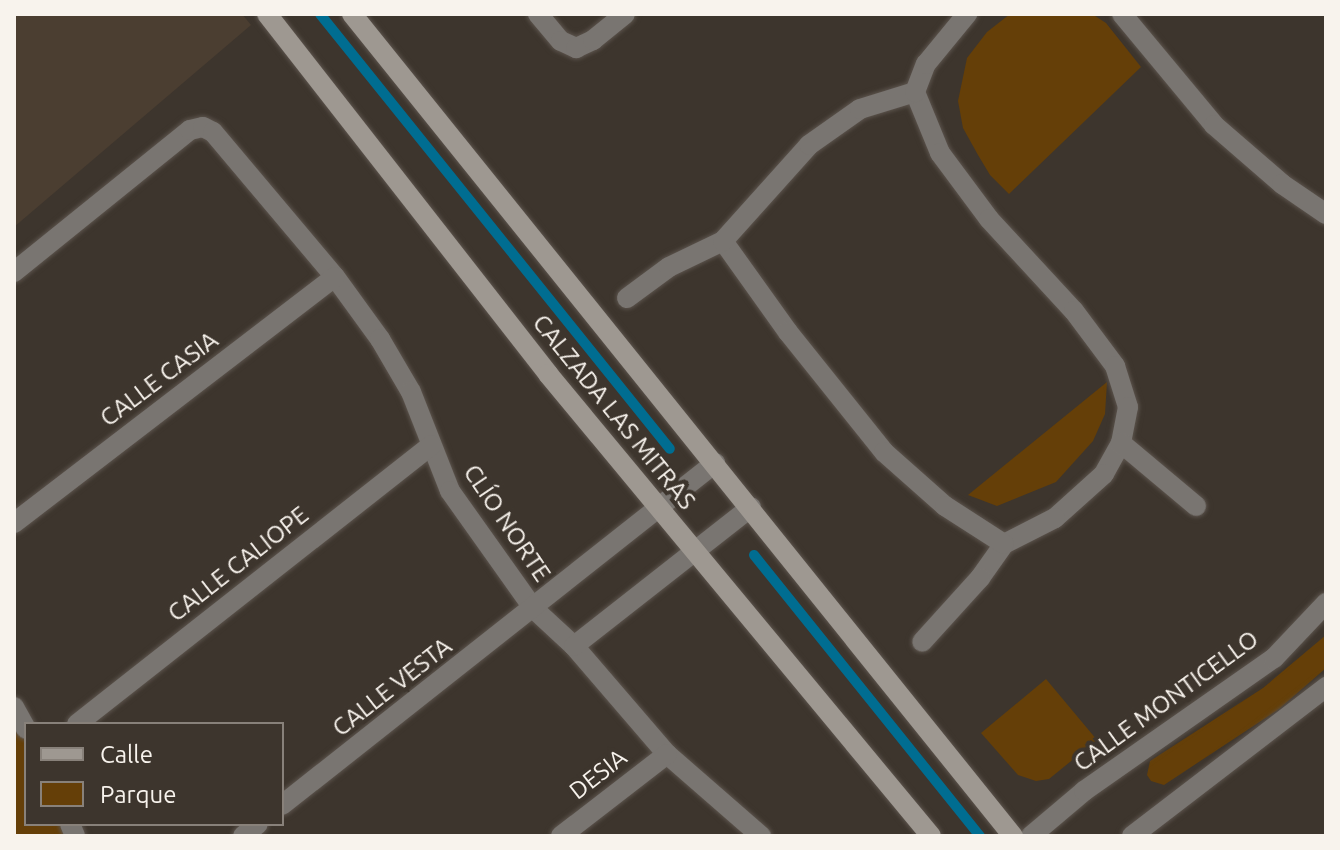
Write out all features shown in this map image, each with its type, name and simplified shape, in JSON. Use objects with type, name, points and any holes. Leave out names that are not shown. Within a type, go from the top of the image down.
[{"type":"main road","name":"CALZADA LAS MITRAS","points":[[267,14],[548,374],[931,836]]},
{"type":"main road","name":"CALZADA LAS MITRAS","points":[[352,14],[1013,836]]},
{"type":"street","points":[[538,14],[561,41],[576,48],[593,40],[625,14]]},
{"type":"street","points":[[922,642],[980,578],[1004,544],[1055,518],[1104,474],[1121,443],[1128,407],[1115,366],[1074,311],[989,219],[940,153],[915,92],[926,64],[967,14]]},
{"type":"street","points":[[1122,14],[1214,125],[1282,184],[1326,214]]},
{"type":"street","points":[[627,298],[669,267],[723,241],[809,145],[860,109],[915,92]]},
{"type":"street","name":"CLÍO NORTE","points":[[14,272],[190,130],[203,127],[213,132],[335,277],[380,339],[411,392],[450,491],[534,609],[574,646],[667,754],[761,836]]},
{"type":"street","points":[[723,241],[788,332],[884,452],[945,506],[1004,544]]},
{"type":"street","name":"CALLE CASIA","points":[[14,523],[335,277]]},
{"type":"street","points":[[1121,443],[1196,506]]},
{"type":"street","name":"CALLE CALIOPE","points":[[80,722],[431,445]]},
{"type":"street","name":"CALLE VESTA","points":[[284,803],[661,509],[715,463]]},
{"type":"street","points":[[574,646],[751,507]]},
{"type":"street","name":"CALLE MONTICELLO","points":[[1031,836],[1084,791],[1274,658],[1326,603]]},
{"type":"street","points":[[1132,836],[1326,687]]},
{"type":"street","points":[[14,707],[24,725]]},
{"type":"street","name":"DESIA","points":[[561,836],[667,754]]},
{"type":"shaded area","points":[[14,14],[242,14],[251,25],[14,227]]},
{"type":"green space","points":[[1010,14],[1092,14],[1106,23],[1141,67],[1009,194],[990,175],[963,128],[958,101],[967,58],[987,32]]},
{"type":"green space","points":[[1107,382],[1105,414],[1093,441],[1056,482],[997,506],[968,495]]},
{"type":"green space","points":[[1326,635],[1326,668],[1279,709],[1164,785],[1151,781],[1147,775],[1150,761],[1263,688]]},
{"type":"green space","points":[[1046,679],[1097,740],[1049,779],[1036,781],[1018,775],[981,733]]},
{"type":"green space","points":[[14,716],[24,736],[24,826],[65,826],[69,836],[14,836]]},
{"type":"waterway","points":[[320,14],[670,449]]},
{"type":"waterway","points":[[754,555],[980,836]]}]
